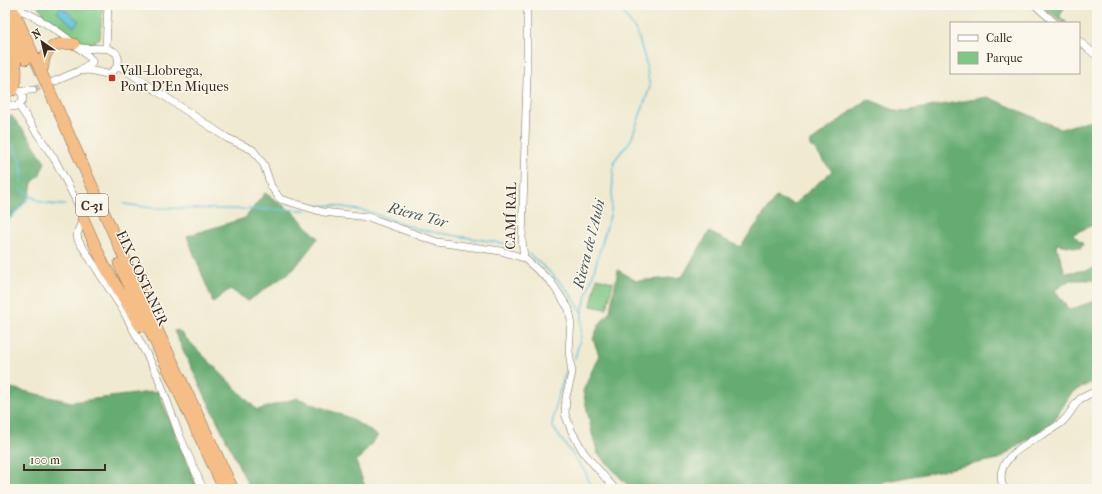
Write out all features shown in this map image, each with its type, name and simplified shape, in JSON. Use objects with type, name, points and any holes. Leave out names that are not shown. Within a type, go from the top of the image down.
[{"type":"highway","points":[[15,6],[61,110],[76,152]]},
{"type":"highway","name":"C-31","points":[[15,6],[76,152],[145,304],[234,489]]},
{"type":"highway","name":"EIX COSTANER","points":[[5,12],[224,489]]},
{"type":"highway","points":[[5,29],[16,64],[18,77],[11,92]]},
{"type":"highway","points":[[43,67],[45,54],[52,46],[62,43],[77,46]]},
{"type":"highway","points":[[83,218],[104,264],[149,340],[172,388],[181,397]]},
{"type":"street","points":[[53,82],[79,71],[92,61],[95,54],[102,49],[108,5]]},
{"type":"street","name":"CAMÍ RAL","points":[[527,5],[527,85],[522,240],[524,258],[551,282],[569,309],[572,320],[569,351],[572,374],[566,397],[565,414],[572,432],[584,453],[615,489]]},
{"type":"street","points":[[1035,5],[1055,22]]},
{"type":"street","points":[[15,6],[35,16],[77,46],[92,61],[98,72]]},
{"type":"street","points":[[1080,43],[1097,56]]},
{"type":"street","points":[[77,46],[112,50],[117,55],[118,66]]},
{"type":"street","points":[[118,66],[227,138],[253,150],[264,164],[271,186],[280,199],[323,212],[368,217],[438,242],[501,251],[524,258]]},
{"type":"street","points":[[79,71],[110,73],[118,66]]},
{"type":"street","points":[[11,92],[34,90],[23,99],[19,106]]},
{"type":"street","points":[[11,92],[23,99]]},
{"type":"street","points":[[11,92],[6,100],[8,105],[13,107],[19,106]]},
{"type":"street","points":[[19,106],[61,169],[83,218],[77,234],[78,240],[123,310],[157,374],[179,434],[203,489]]},
{"type":"street","points":[[77,234],[85,230],[89,231]]},
{"type":"street","points":[[1004,489],[1000,479],[1002,466],[1008,458],[1062,422],[1080,399],[1097,391]]},
{"type":"green space","points":[[36,5],[103,5],[100,38],[89,45],[85,44],[42,16],[43,12]]},
{"type":"green space","points":[[1041,5],[1066,5],[1060,17],[1066,22],[1062,22]]},
{"type":"green space","points":[[988,97],[1061,129],[1097,118],[1097,223],[1073,234],[1083,244],[1081,248],[1056,244],[1065,273],[1088,270],[1097,267],[1097,286],[1093,280],[1070,280],[1055,290],[1069,310],[1097,300],[1097,380],[1072,392],[1054,421],[999,459],[882,482],[878,489],[631,489],[598,454],[583,391],[599,355],[593,339],[599,325],[610,311],[618,270],[636,281],[682,277],[709,232],[740,247],[776,197],[794,204],[832,171],[809,143],[868,99],[899,112]]},
{"type":"green space","points":[[11,115],[28,136],[45,162],[39,176],[32,183],[30,194],[5,225],[5,125]]},
{"type":"green space","points":[[265,193],[294,213],[318,238],[293,270],[248,301],[230,289],[213,302],[187,236],[245,218]]},
{"type":"green space","points":[[597,278],[613,282],[607,309],[591,306]]},
{"type":"green space","points":[[178,330],[257,410],[297,398],[350,418],[378,436],[356,462],[366,489],[250,489],[174,331]]},
{"type":"green space","points":[[11,388],[71,402],[158,391],[198,489],[5,489],[5,389]]},
{"type":"water","points":[[61,7],[79,21],[74,27],[57,12]]},
{"type":"waterway","name":"Riera de l'Aubi","points":[[575,358],[581,336],[582,312],[611,212],[614,161],[631,140],[650,87],[645,59],[637,32],[625,16],[620,5]]},
{"type":"waterway","name":"Riera Tor","points":[[5,134],[16,151],[21,163],[21,183]]},
{"type":"waterway","name":"Riera Tor","points":[[20,188],[31,196],[45,203],[65,205]]},
{"type":"waterway","points":[[5,224],[31,196]]},
{"type":"waterway","name":"Riera Tor","points":[[124,204],[153,208],[306,210]]},
{"type":"waterway","name":"Riera Tor","points":[[317,206],[333,205],[369,212],[421,230],[513,245]]},
{"type":"waterway","name":"Riera Tor","points":[[529,254],[551,273],[565,288],[581,311]]},
{"type":"waterway","name":"Riera de l'Aubi","points":[[567,369],[557,399],[552,426],[586,473],[592,489]]},
{"type":"tunnel","points":[[33,90],[50,83]]},
{"type":"place","name":"Vall-Llobrega, Pont D'En Miques","points":[[112,78]]}]
